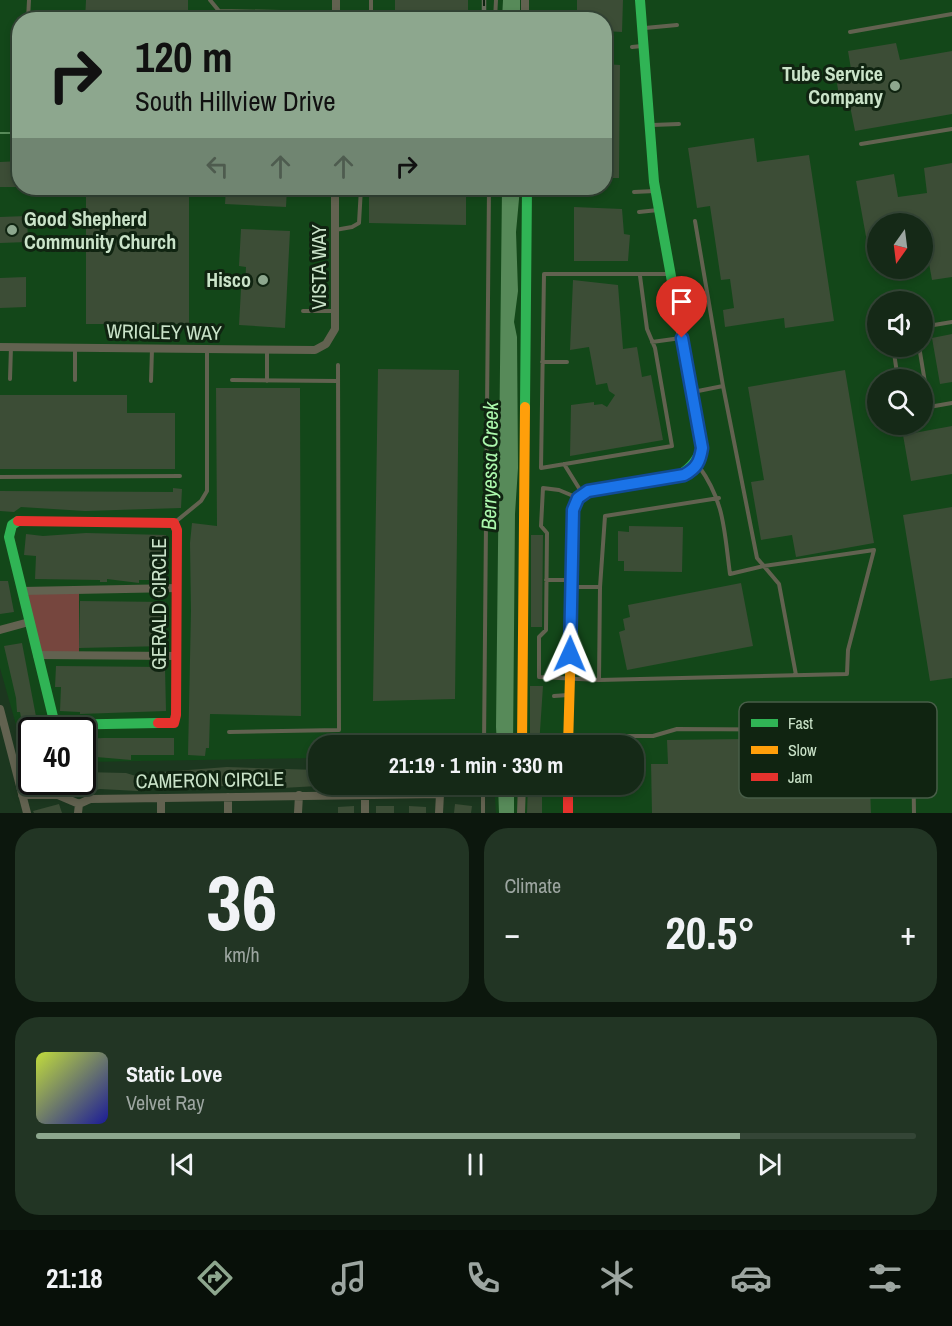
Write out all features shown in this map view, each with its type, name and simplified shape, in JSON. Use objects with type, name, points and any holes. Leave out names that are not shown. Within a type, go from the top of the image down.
[{"type":"street","points":[[568,735],[573,510],[580,496],[684,475],[698,465],[702,448],[656,191],[637,46],[641,28],[640,0]]},
{"type":"street","name":"VISTA WAY","points":[[326,344],[335,329],[335,195]]},
{"type":"street","points":[[522,735],[527,195]]},
{"type":"street","name":"WRIGLEY WAY","points":[[0,347],[315,350],[326,344]]},
{"type":"street","name":"GERALD CIRCLE","points":[[18,521],[163,521],[174,523],[177,530],[177,588],[177,715],[174,723],[59,726],[52,722],[9,537],[12,525],[18,521]]},
{"type":"street","points":[[22,591],[177,588]]},
{"type":"street","points":[[0,630],[29,622]]},
{"type":"street","points":[[37,655],[177,656]]},
{"type":"street","points":[[0,709],[18,779]]},
{"type":"street","points":[[22,795],[27,813]]},
{"type":"street","points":[[58,795],[79,804],[78,813]]},
{"type":"street","points":[[298,795],[298,813]]},
{"type":"street","name":"CAMERON CIRCLE","points":[[79,804],[90,799],[308,795]]},
{"type":"street","points":[[365,795],[365,813]]},
{"type":"street","name":"CAMERON CIRCLE","points":[[439,813],[440,795]]},
{"type":"street","points":[[521,813],[522,795]]},
{"type":"street","points":[[568,795],[568,813]]},
{"type":"street","points":[[228,797],[228,813]]},
{"type":"street","points":[[161,798],[161,813]]},
{"type":"lane","points":[[210,0],[219,11],[242,12]]},
{"type":"lane","points":[[850,32],[952,15]]},
{"type":"lane","points":[[641,28],[677,25]]},
{"type":"lane","points":[[649,125],[678,124]]},
{"type":"lane","points":[[861,144],[952,129]]},
{"type":"lane","points":[[634,192],[656,191]]},
{"type":"lane","points":[[335,230],[352,228],[359,222],[361,195]]},
{"type":"lane","points":[[484,735],[489,195]]},
{"type":"lane","points":[[639,212],[659,210]]},
{"type":"lane","points":[[695,222],[723,386],[757,558],[779,584],[796,675]]},
{"type":"lane","points":[[640,276],[647,329],[652,342],[672,446],[541,468],[544,274],[640,276],[671,274]]},
{"type":"lane","points":[[303,311],[335,311]]},
{"type":"lane","points":[[933,325],[952,322]]},
{"type":"lane","points":[[652,342],[682,338]]},
{"type":"lane","points":[[10,347],[10,379]]},
{"type":"lane","points":[[75,347],[75,380]]},
{"type":"lane","points":[[151,381],[152,349]]},
{"type":"lane","points":[[174,523],[201,501],[207,491],[207,349]]},
{"type":"lane","points":[[267,349],[267,381]]},
{"type":"lane","points":[[542,362],[567,362]]},
{"type":"lane","points":[[229,732],[339,730],[338,365]]},
{"type":"lane","points":[[231,380],[338,381]]},
{"type":"lane","points":[[692,392],[723,386]]},
{"type":"lane","points":[[933,406],[952,403]]},
{"type":"lane","points":[[564,464],[580,496]]},
{"type":"lane","points":[[580,496],[543,488],[541,526],[547,533],[546,630],[539,637],[539,677],[599,680],[847,674],[848,650],[874,550],[764,566],[730,574],[719,498],[698,465]]},
{"type":"lane","points":[[0,477],[180,476]]},
{"type":"lane","points":[[599,680],[600,587],[605,516],[719,498]]},
{"type":"lane","points":[[546,580],[600,587]]},
{"type":"lane","points":[[554,696],[569,695]]},
{"type":"lane","points":[[644,737],[677,729],[739,729]]},
{"type":"lane","points":[[483,795],[483,813]]},
{"type":"lane","points":[[915,798],[915,813]]},
{"type":"shaded area","points":[[0,0],[952,0],[952,813],[496,813],[495,795],[644,795],[644,735],[308,735],[308,758],[96,762],[96,717],[18,717],[18,732],[0,668]]},
{"type":"shaded area","points":[[503,0],[520,0],[520,12],[502,12]]},
{"type":"shaded area","points":[[502,195],[519,195],[516,232],[518,291],[514,322],[517,337],[518,468],[515,514],[513,735],[496,735]]},
{"type":"shaded area","points":[[79,590],[79,655],[37,655],[22,591]]},
{"type":"shaded area","points":[[498,795],[514,795],[514,813],[499,813]]},
{"type":"building","points":[[86,0],[188,0],[188,12],[85,12]]},
{"type":"building","points":[[395,0],[468,0],[468,12],[395,12]]},
{"type":"building","points":[[577,0],[623,0],[622,32],[612,31],[612,12],[577,12]]},
{"type":"building","name":"Tube Service Company","points":[[896,43],[900,60],[952,51],[952,114],[855,131],[849,101],[840,102],[835,71],[851,69],[848,51]]},
{"type":"building","points":[[612,64],[620,65],[619,178],[612,178]]},
{"type":"building","points":[[754,138],[757,162],[809,155],[834,321],[785,328],[784,318],[725,327],[723,310],[734,308],[730,279],[721,280],[710,206],[697,208],[688,148]]},
{"type":"building","points":[[12,161],[12,187],[0,187],[0,162]]},
{"type":"building","points":[[952,163],[952,277],[932,280],[933,213],[867,213],[867,242],[856,181],[894,174],[898,197],[927,193],[924,168]]},
{"type":"building","points":[[86,195],[189,195],[189,324],[86,324]]},
{"type":"building","points":[[226,195],[287,195],[286,207],[225,204]]},
{"type":"building","points":[[369,195],[466,195],[466,225],[369,223]]},
{"type":"building","points":[[574,207],[622,209],[624,234],[630,235],[628,261],[574,261]]},
{"type":"building","points":[[27,216],[28,242],[0,243],[0,217]]},
{"type":"building","points":[[241,229],[290,231],[285,328],[239,325],[241,289],[245,289],[246,267],[239,266]]},
{"type":"building","points":[[26,277],[26,307],[0,308],[0,278]]},
{"type":"building","points":[[573,280],[618,285],[623,349],[637,347],[642,377],[651,375],[663,440],[570,456],[571,405],[594,402],[594,405],[602,404],[607,407],[615,395],[609,391],[607,383],[596,385],[589,347],[570,350]]},
{"type":"building","points":[[952,334],[952,382],[940,384],[933,338]]},
{"type":"building","points":[[378,369],[459,370],[455,699],[373,701]]},
{"type":"building","points":[[845,370],[874,543],[796,557],[792,535],[761,540],[751,482],[764,480],[748,387]]},
{"type":"building","points":[[216,388],[300,388],[301,716],[210,714],[209,748],[206,748],[205,756],[188,755],[190,543],[192,523],[217,526]]},
{"type":"building","points":[[0,395],[127,395],[127,413],[175,413],[175,469],[0,469]]},
{"type":"building","points":[[952,426],[952,474],[911,481],[903,435],[933,435],[933,429]]},
{"type":"building","points":[[173,488],[182,489],[181,508],[85,511],[21,507],[14,512],[0,511],[0,491],[173,492]]},
{"type":"building","points":[[952,507],[952,678],[930,681],[903,515]]},
{"type":"building","points":[[629,526],[683,527],[682,572],[624,571],[624,561],[618,561],[618,531],[629,532]]},
{"type":"building","points":[[86,533],[166,535],[165,580],[139,580],[139,583],[107,579],[107,582],[100,582],[100,580],[35,579],[36,556],[24,555],[26,534],[43,536]]},
{"type":"building","points":[[531,535],[543,535],[542,627],[531,627]]},
{"type":"building","points":[[0,581],[8,581],[14,612],[0,614]]},
{"type":"building","points":[[741,583],[753,646],[627,670],[619,632],[625,630],[623,619],[630,617],[628,605]]},
{"type":"building","points":[[80,601],[166,602],[165,646],[79,648]]},
{"type":"building","points":[[22,643],[36,717],[21,717],[20,712],[17,712],[4,646]]},
{"type":"building","points":[[56,666],[165,667],[166,711],[80,714],[80,712],[60,711],[61,687],[55,687]]},
{"type":"building","points":[[530,686],[543,686],[540,735],[530,735]]},
{"type":"building","points":[[96,738],[174,738],[174,755],[131,755],[131,760],[96,757]]},
{"type":"building","points":[[739,739],[739,798],[870,798],[871,813],[652,813],[651,764],[668,764],[667,740]]},
{"type":"building","points":[[227,767],[308,770],[308,787],[282,788],[224,782],[224,786],[184,789],[139,787],[138,791],[96,790],[96,772],[126,773],[149,780],[149,773]]},
{"type":"building","points":[[528,795],[542,795],[542,813],[527,813]]},
{"type":"building","points":[[59,804],[62,813],[34,813],[33,811]]},
{"type":"building","points":[[455,804],[472,806],[471,813],[454,813]]},
{"type":"building","points":[[354,806],[354,813],[338,813],[338,807]]},
{"type":"building","points":[[376,806],[394,806],[394,813],[376,813]]},
{"type":"building","points":[[409,806],[426,807],[426,813],[409,813]]},
{"type":"waterway","points":[[0,133],[12,133]]},
{"type":"railway","points":[[484,0],[484,12]]},
{"type":"traffic: fast","points":[[618,485],[678,476],[695,461],[702,448],[654,182],[640,0]]},
{"type":"traffic: fast","points":[[525,407],[527,195]]},
{"type":"traffic: fast","points":[[18,521],[12,525],[9,537],[55,725],[158,723]]},
{"type":"traffic: slow","points":[[522,735],[525,407]]},
{"type":"traffic: slow","points":[[568,735],[575,504],[586,493],[618,485]]},
{"type":"traffic: jam","points":[[18,521],[174,523],[177,530],[176,715],[174,723],[158,723]]},
{"type":"traffic: jam","points":[[568,795],[568,813]]},
{"type":"place","name":"Tube Service Company","points":[[895,86]]},
{"type":"place","name":"Good Shepherd Community Church","points":[[12,230]]},
{"type":"place","name":"Hisco","points":[[263,280]]},
{"type":"route","points":[[570,654],[573,510],[578,498],[588,491],[684,475],[693,470],[701,458],[702,448],[682,338]]},
{"type":"water label","name":"Berryessa Creek","points":[[490,466]]}]
